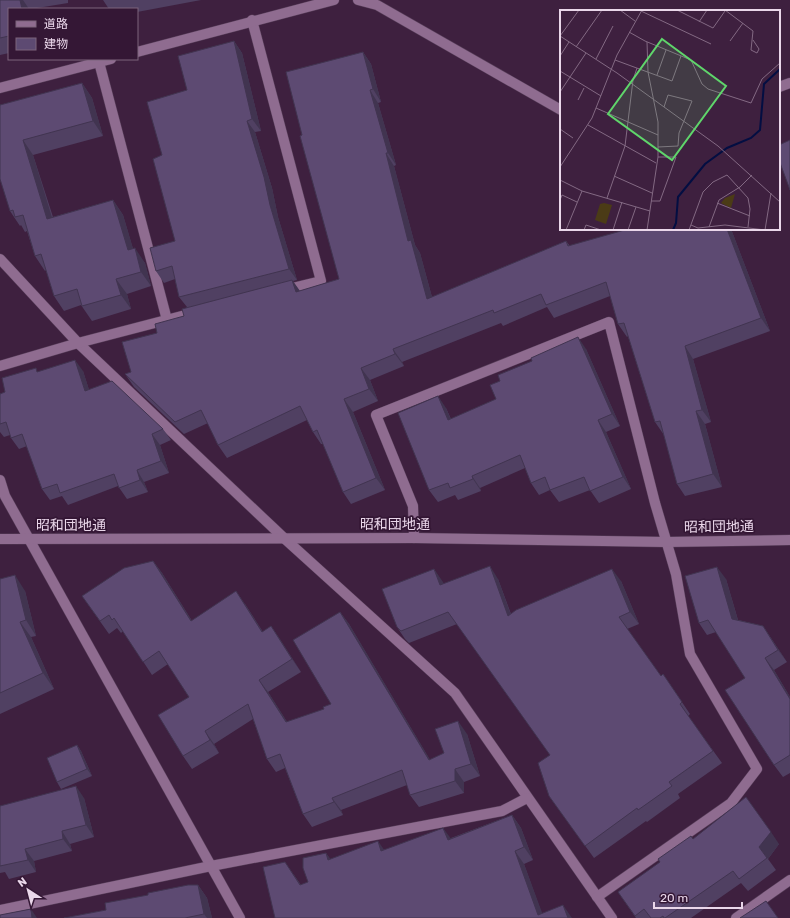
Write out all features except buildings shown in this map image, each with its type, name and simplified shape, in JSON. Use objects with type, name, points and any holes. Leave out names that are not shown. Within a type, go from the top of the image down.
[{"type":"street","points":[[138,52],[252,20],[334,0]]},
{"type":"street","points":[[358,0],[377,5],[560,109]]},
{"type":"street","points":[[252,20],[321,281],[275,293]]},
{"type":"street","points":[[0,88],[107,60]]},
{"type":"street","points":[[99,62],[167,320]]},
{"type":"street","points":[[780,87],[790,82]]},
{"type":"street","points":[[0,258],[78,343],[285,539],[455,693],[612,918]]},
{"type":"street","points":[[0,366],[78,343],[205,310]]},
{"type":"street","points":[[414,538],[413,506],[376,415],[609,322],[666,542],[676,574],[690,654],[757,769],[731,803],[597,897]]},
{"type":"street","points":[[0,480],[5,496],[240,918]]},
{"type":"street","name":"昭和団地通","points":[[0,539],[414,538],[666,542],[790,540]]},
{"type":"street","points":[[0,910],[211,866],[502,811],[527,798]]},
{"type":"street","points":[[736,918],[790,880]]}]
